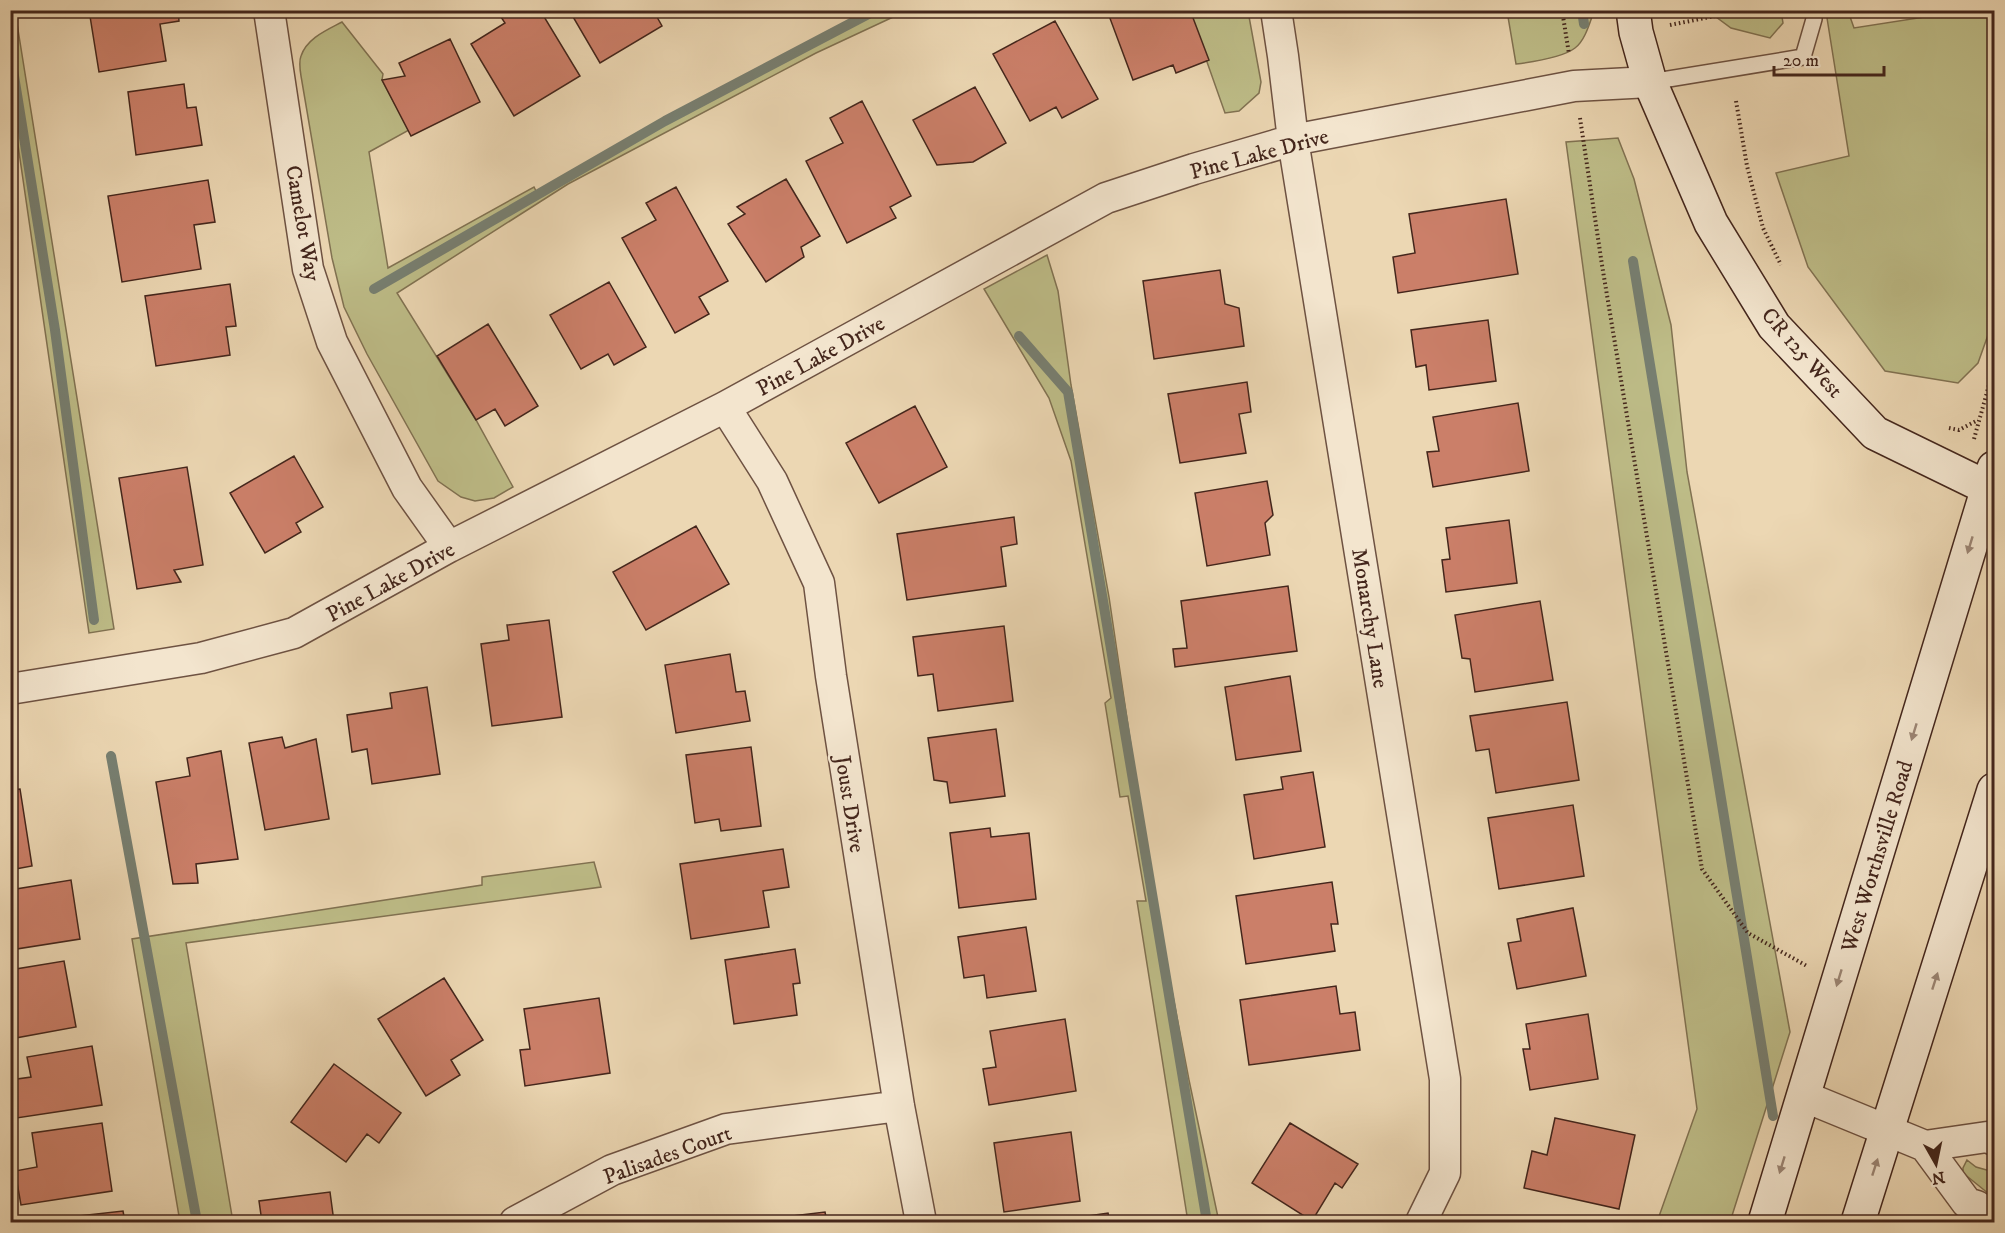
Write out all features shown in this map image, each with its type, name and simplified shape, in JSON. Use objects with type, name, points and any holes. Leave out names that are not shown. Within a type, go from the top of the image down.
[{"type":"main road","name":"CR 125 West","points":[[1633,10],[1636,32],[1650,82],[1711,223],[1774,326],[1875,433],[1992,483]]},
{"type":"main road","name":"West Worthsville Road","points":[[1765,1222],[1992,483]]},
{"type":"main road","points":[[1858,1222],[1995,790]]},
{"type":"street","name":"Monarchy Lane","points":[[1276,10],[1293,140],[1445,1079],[1445,1173],[1421,1222]]},
{"type":"street","name":"Camelot Way","points":[[278,14],[308,269],[332,342],[407,488],[449,547]]},
{"type":"street","name":"Pine Lake Drive","points":[[10,688],[201,658],[294,633],[449,547],[724,407],[1106,198],[1293,140],[1574,86],[1650,82]]},
{"type":"street","name":"Joust Drive","points":[[724,407],[772,481],[819,583],[831,676],[899,1106],[921,1222]]},
{"type":"street","points":[[1803,1096],[1925,1146],[1988,1137],[1995,1140]]},
{"type":"street","name":"Palisades Court","points":[[516,1222],[612,1170],[726,1129],[899,1106]]},
{"type":"street","points":[[1925,1146],[1967,1203],[1977,1206],[1995,1221]]},
{"type":"lane","points":[[1650,82],[1803,57],[1814,19],[1814,10]]},
{"type":"path","points":[[1562,10],[1567,43]]},
{"type":"path","points":[[1736,100],[1747,166],[1763,228],[1782,267]]},
{"type":"path","points":[[1584,141],[1602,265],[1702,869],[1748,933],[1809,967]]},
{"type":"path","points":[[1948,427],[1959,430],[1979,419],[1995,368]]},
{"type":"shaded area","points":[[1507,10],[1594,11],[1584,36],[1575,48],[1555,57],[1516,64]]},
{"type":"shaded area","points":[[10,11],[15,11],[114,629],[89,633],[11,97]]},
{"type":"shaded area","points":[[867,11],[906,11],[816,53],[568,184],[397,293],[476,420],[513,487],[494,498],[475,501],[461,497],[438,481],[367,354],[344,307],[332,258],[301,74],[300,58],[308,44],[318,35],[342,22],[383,74],[382,80],[409,130],[369,152],[388,268],[534,187],[538,195]]},
{"type":"shaded area","points":[[1189,11],[1248,11],[1261,82],[1259,93],[1239,111],[1225,113]]},
{"type":"shaded area","points":[[1708,11],[1781,11],[1783,23],[1770,38],[1731,28]]},
{"type":"shaded area","points":[[1839,11],[1848,11],[1854,28],[1963,11],[1994,11],[1994,318],[1978,363],[1958,383],[1885,371],[1808,267],[1776,173],[1849,156],[1827,18]]},
{"type":"shaded area","points":[[1618,138],[1634,179],[1671,325],[1687,472],[1790,1032],[1730,1222],[1657,1222],[1697,1109],[1566,142]]},
{"type":"shaded area","points":[[1047,255],[1058,291],[1071,385],[1109,597],[1151,881],[1219,1222],[1188,1222],[1137,901],[1146,901],[1128,796],[1120,797],[1105,703],[1111,698],[1071,461],[1049,398],[984,289]]},
{"type":"shaded area","points":[[594,862],[601,887],[186,943],[233,1222],[180,1222],[132,939],[482,885],[482,877]]},
{"type":"shaded area","points":[[1967,1160],[1976,1167],[1994,1172],[1994,1198],[1963,1173]]},
{"type":"building","points":[[89,10],[178,10],[179,21],[160,24],[166,61],[99,72]]},
{"type":"building","points":[[505,10],[540,10],[580,76],[514,116],[471,44],[505,23],[499,14]]},
{"type":"building","points":[[569,10],[653,10],[662,26],[600,63]]},
{"type":"building","points":[[1115,10],[1190,10],[1209,60],[1176,73],[1173,65],[1133,80],[1108,13]]},
{"type":"building","points":[[1055,21],[1098,99],[1062,118],[1056,107],[1030,121],[993,54]]},
{"type":"building","points":[[450,39],[480,102],[411,136],[382,80],[405,76],[399,63]]},
{"type":"building","points":[[184,84],[187,108],[196,107],[202,145],[136,155],[128,92]]},
{"type":"building","points":[[975,87],[1006,143],[973,162],[937,165],[913,120]]},
{"type":"building","points":[[862,101],[911,196],[890,207],[896,218],[847,243],[806,161],[843,143],[830,118]]},
{"type":"building","points":[[786,179],[820,236],[801,247],[804,257],[766,282],[728,224],[745,214],[737,207]]},
{"type":"building","points":[[208,180],[215,222],[194,225],[201,269],[122,282],[108,196]]},
{"type":"building","points":[[676,187],[728,281],[699,297],[709,314],[675,333],[622,238],[656,220],[646,203]]},
{"type":"building","points":[[1506,199],[1518,274],[1398,293],[1393,257],[1415,253],[1409,214]]},
{"type":"building","points":[[1220,270],[1225,304],[1239,308],[1244,346],[1154,359],[1143,281]]},
{"type":"building","points":[[609,282],[646,347],[614,365],[608,354],[581,369],[550,315]]},
{"type":"building","points":[[230,284],[236,326],[226,327],[230,355],[156,366],[145,296]]},
{"type":"building","points":[[1488,320],[1496,381],[1429,390],[1426,365],[1416,367],[1411,330]]},
{"type":"building","points":[[488,324],[538,406],[505,426],[495,409],[476,420],[437,356]]},
{"type":"building","points":[[1247,382],[1251,412],[1239,414],[1246,453],[1180,463],[1168,394]]},
{"type":"building","points":[[1518,403],[1529,471],[1433,487],[1427,452],[1439,451],[1433,417]]},
{"type":"building","points":[[915,406],[947,467],[879,503],[846,443]]},
{"type":"building","points":[[294,456],[323,507],[296,523],[301,532],[265,553],[230,493]]},
{"type":"building","points":[[187,467],[203,565],[174,570],[181,582],[137,589],[119,478]]},
{"type":"building","points":[[1267,481],[1273,515],[1265,523],[1270,555],[1207,566],[1195,493]]},
{"type":"building","points":[[1014,517],[1017,544],[1001,547],[1006,586],[907,600],[897,534]]},
{"type":"building","points":[[1509,520],[1517,583],[1446,592],[1442,560],[1450,559],[1446,528]]},
{"type":"building","points":[[696,526],[729,584],[646,630],[613,572]]},
{"type":"building","points":[[1288,586],[1297,651],[1175,667],[1173,649],[1187,648],[1181,601]]},
{"type":"building","points":[[1540,601],[1553,680],[1475,692],[1470,659],[1462,658],[1455,615]]},
{"type":"building","points":[[549,620],[562,717],[492,726],[481,644],[509,640],[507,625]]},
{"type":"building","points":[[1004,626],[1013,701],[938,711],[933,674],[918,676],[913,637]]},
{"type":"building","points":[[730,654],[736,692],[745,691],[750,721],[676,733],[665,665]]},
{"type":"building","points":[[1290,676],[1301,751],[1236,760],[1225,687]]},
{"type":"building","points":[[427,687],[440,774],[372,784],[367,749],[352,752],[347,715],[392,708],[390,693]]},
{"type":"building","points":[[1567,702],[1579,780],[1496,793],[1489,749],[1476,751],[1470,716]]},
{"type":"building","points":[[996,729],[1005,796],[950,803],[947,782],[934,780],[928,738]]},
{"type":"building","points":[[282,737],[285,748],[316,739],[329,819],[265,830],[249,743]]},
{"type":"building","points":[[751,747],[761,826],[721,831],[719,819],[695,823],[686,755]]},
{"type":"building","points":[[221,751],[238,859],[196,864],[198,883],[173,884],[156,782],[190,776],[187,758]]},
{"type":"building","points":[[1313,772],[1325,847],[1254,859],[1244,795],[1283,789],[1281,777]]},
{"type":"building","points":[[20,789],[32,866],[10,870],[10,790]]},
{"type":"building","points":[[1573,805],[1584,876],[1499,889],[1488,818]]},
{"type":"building","points":[[990,828],[991,837],[1029,833],[1036,899],[959,908],[950,833]]},
{"type":"building","points":[[783,849],[789,887],[763,891],[769,927],[691,939],[680,864]]},
{"type":"building","points":[[71,880],[80,939],[10,950],[10,890]]},
{"type":"building","points":[[1332,882],[1338,924],[1331,924],[1335,951],[1246,964],[1236,896]]},
{"type":"building","points":[[1573,908],[1586,976],[1517,989],[1508,943],[1521,941],[1517,919]]},
{"type":"building","points":[[1026,927],[1036,991],[987,998],[984,975],[964,978],[958,937]]},
{"type":"building","points":[[795,949],[800,983],[793,984],[797,1015],[734,1024],[725,960]]},
{"type":"building","points":[[64,961],[76,1027],[10,1039],[10,970]]},
{"type":"building","points":[[444,978],[483,1040],[451,1060],[460,1075],[426,1096],[378,1019]]},
{"type":"building","points":[[1336,986],[1340,1014],[1355,1012],[1360,1050],[1249,1065],[1240,1000]]},
{"type":"building","points":[[599,998],[610,1073],[525,1086],[520,1050],[530,1049],[524,1009]]},
{"type":"building","points":[[1588,1014],[1598,1079],[1530,1090],[1523,1049],[1530,1049],[1526,1024]]},
{"type":"building","points":[[1065,1019],[1076,1091],[989,1105],[983,1069],[996,1067],[990,1031]]},
{"type":"building","points":[[92,1046],[102,1105],[10,1119],[10,1080],[31,1077],[27,1057]]},
{"type":"building","points":[[334,1064],[401,1113],[379,1143],[367,1134],[346,1162],[291,1122]]},
{"type":"building","points":[[1555,1118],[1635,1135],[1619,1209],[1524,1188],[1532,1151],[1547,1155]]},
{"type":"building","points":[[102,1123],[112,1191],[21,1205],[15,1171],[37,1167],[32,1133]]},
{"type":"building","points":[[1290,1123],[1358,1164],[1342,1188],[1335,1183],[1312,1221],[1252,1183]]},
{"type":"building","points":[[1071,1132],[1080,1201],[1004,1212],[994,1143]]},
{"type":"building","points":[[330,1192],[334,1222],[262,1222],[259,1201]]},
{"type":"building","points":[[123,1211],[125,1222],[52,1222],[52,1219]]},
{"type":"building","points":[[825,1212],[827,1222],[769,1222],[768,1219]]},
{"type":"building","points":[[1108,1213],[1110,1222],[1046,1222]]},
{"type":"waterway","points":[[374,289],[665,121],[876,10]]},
{"type":"waterway","points":[[1582,10],[1584,24]]},
{"type":"waterway","points":[[10,51],[55,330],[94,620]]},
{"type":"waterway","points":[[1633,261],[1773,1116]]},
{"type":"waterway","points":[[1019,336],[1068,392],[1207,1222]]},
{"type":"waterway","points":[[111,756],[197,1222]]}]
